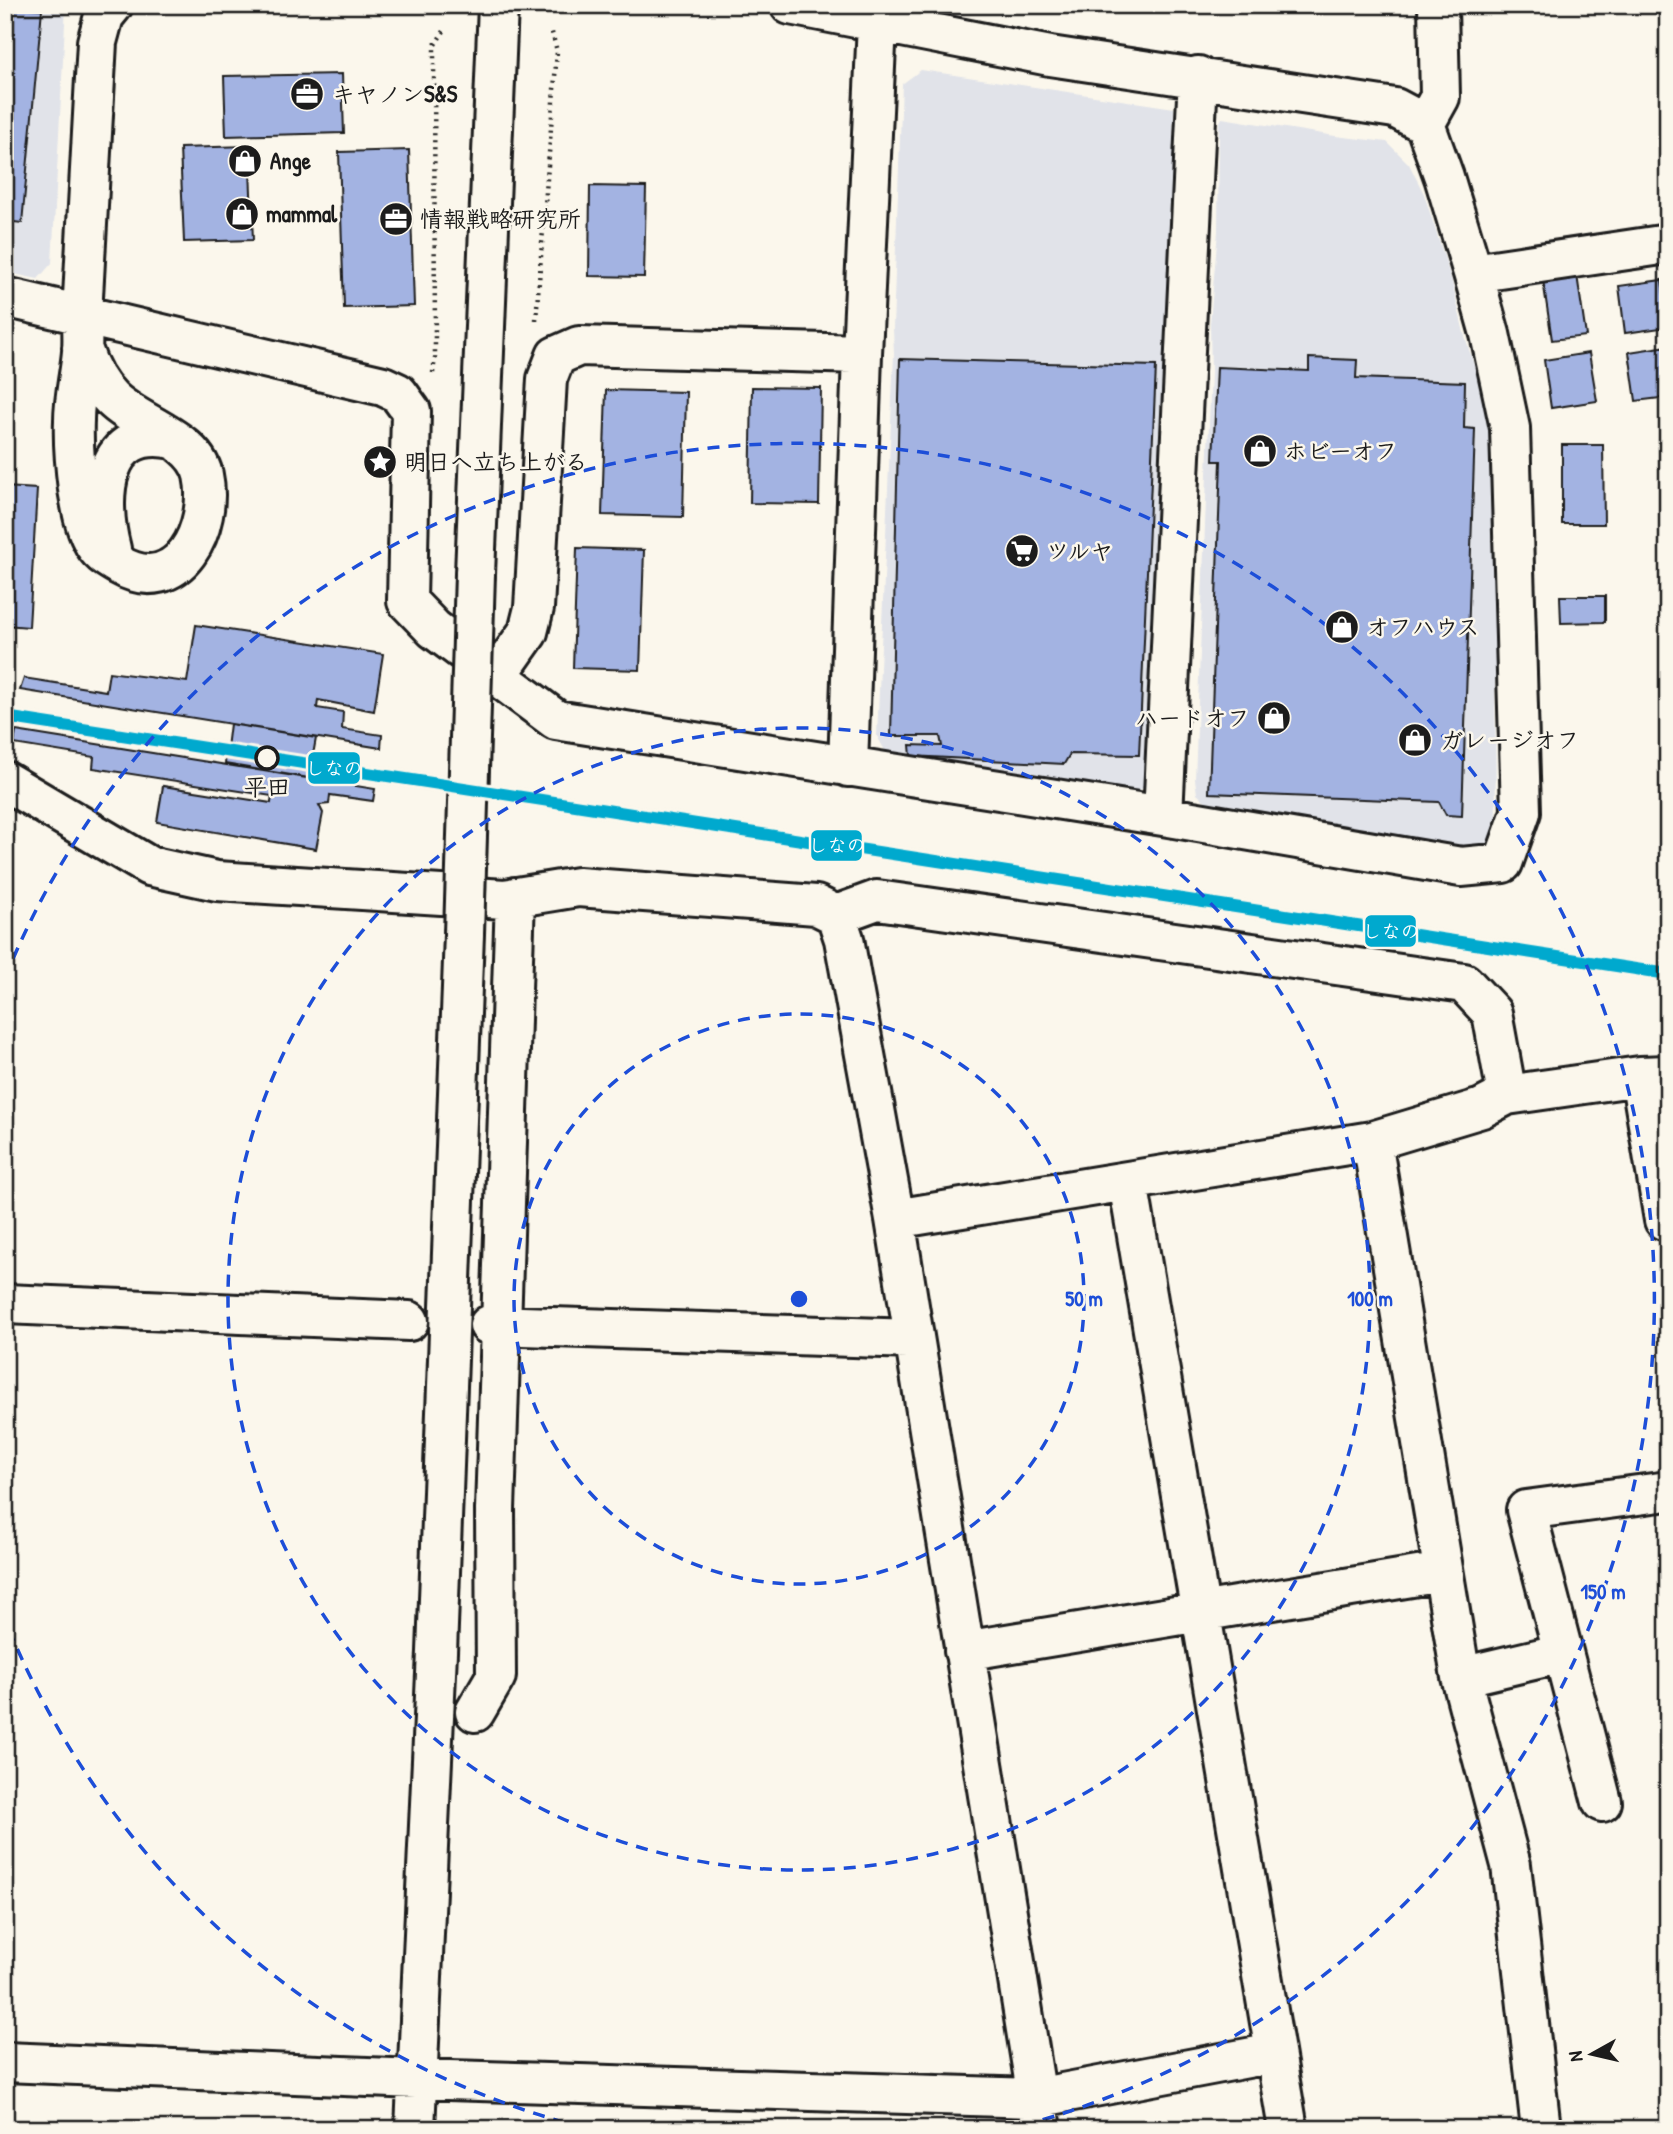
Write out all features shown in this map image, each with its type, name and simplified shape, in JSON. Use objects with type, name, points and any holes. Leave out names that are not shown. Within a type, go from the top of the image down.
[{"type":"street","points":[[82,331],[87,364],[100,385],[113,400],[173,439],[193,457],[202,471],[205,493],[198,537],[186,556],[170,569],[151,574],[130,571],[99,552],[91,540],[80,503],[74,460],[74,419],[82,331],[97,41],[104,16],[113,5]]},
{"type":"street","points":[[415,2129],[437,1652],[498,5]]},
{"type":"street","points":[[5,297],[82,331],[383,386],[398,393],[411,411],[407,601],[434,629],[556,720],[1163,816],[1461,867],[1503,863],[1521,812],[1510,428],[1490,334],[1473,273],[1425,124],[1395,108],[1198,76],[1050,56],[790,5]]},
{"type":"street","points":[[1425,124],[1440,97],[1438,5]]},
{"type":"street","points":[[848,767],[877,23]]},
{"type":"street","points":[[1163,816],[1198,76]]},
{"type":"street","points":[[1473,273],[1668,244]]},
{"type":"street","points":[[497,676],[528,632],[534,608],[547,379],[556,356],[579,346],[862,354]]},
{"type":"street","points":[[120,566],[108,540],[106,506],[109,467],[125,445],[147,438],[173,439]]},
{"type":"street","points":[[5,781],[149,866],[217,881],[492,898],[578,887],[816,905],[836,915],[844,939],[895,1219],[1039,2113]]},
{"type":"street","points":[[475,1712],[496,1676],[495,1325],[515,897]]},
{"type":"street","points":[[836,915],[877,900],[1464,983],[1492,1013],[1507,1094]]},
{"type":"street","points":[[895,1219],[1372,1141],[1482,1108],[1507,1094],[1654,1076],[1664,1220],[1668,1220]]},
{"type":"street","points":[[1372,1141],[1461,1677],[1511,1865],[1541,2129]]},
{"type":"street","points":[[1128,1182],[1288,2129]]},
{"type":"street","points":[[5,1304],[410,1321]]},
{"type":"street","points":[[495,1325],[914,1339]]},
{"type":"street","points":[[1602,1802],[1526,1510],[1668,1491]]},
{"type":"street","points":[[964,1651],[1442,1572]]},
{"type":"street","points":[[1461,1677],[1563,1653]]},
{"type":"street","points":[[5,2062],[416,2079],[1039,2113],[1274,2053]]},
{"type":"path","points":[[536,320],[557,51],[551,29]]},
{"type":"path","points":[[433,373],[434,46],[444,31]]},
{"type":"shaded area","points":[[5,5],[66,5],[52,263],[38,279],[5,272]]},
{"type":"shaded area","points":[[921,70],[1174,108],[1168,337],[1149,777],[1145,787],[1129,796],[888,756],[877,736],[894,354],[902,84]]},
{"type":"shaded area","points":[[1222,118],[1387,142],[1409,164],[1424,194],[1487,407],[1494,475],[1496,844],[1484,849],[1210,805],[1197,794],[1195,779],[1211,373],[1210,323],[1218,231],[1219,124]]},
{"type":"building","points":[[5,6],[42,9],[22,223],[5,221]]},
{"type":"building","points":[[342,74],[344,133],[226,136],[224,76]]},
{"type":"building","points":[[249,146],[253,240],[184,242],[180,148]]},
{"type":"building","points":[[409,150],[414,306],[344,308],[339,152]]},
{"type":"building","points":[[590,186],[646,187],[644,277],[589,276]]},
{"type":"building","points":[[1577,275],[1586,336],[1552,340],[1543,280]]},
{"type":"building","points":[[1662,280],[1668,327],[1625,333],[1619,286]]},
{"type":"building","points":[[1668,346],[1668,397],[1636,401],[1629,352]]},
{"type":"building","points":[[1589,353],[1597,401],[1551,408],[1544,360]]},
{"type":"building","name":"オフハウス","points":[[1309,358],[1357,360],[1356,378],[1465,382],[1464,428],[1475,429],[1462,816],[1446,815],[1439,802],[1209,793],[1221,461],[1213,461],[1217,367],[1309,371]]},
{"type":"building","name":"ツルヤ","points":[[900,359],[1156,366],[1139,755],[1070,754],[1064,764],[911,756],[910,745],[942,746],[940,736],[891,736]]},
{"type":"building","points":[[752,387],[821,388],[819,504],[750,503]]},
{"type":"building","points":[[606,390],[686,392],[683,517],[602,515]]},
{"type":"building","points":[[1562,445],[1603,445],[1604,524],[1562,524]]},
{"type":"building","points":[[5,487],[37,489],[29,627],[5,625]]},
{"type":"building","points":[[577,548],[644,550],[640,670],[573,668]]},
{"type":"building","points":[[1560,596],[1605,596],[1605,622],[1561,623]]},
{"type":"building","name":"平田","points":[[196,625],[383,654],[374,711],[318,700],[317,708],[343,712],[342,729],[382,735],[381,748],[20,690],[24,678],[106,691],[109,672],[187,682]]},
{"type":"building","points":[[230,724],[316,738],[309,778],[225,764]]},
{"type":"building","name":"平田","points":[[16,731],[375,789],[373,801],[330,795],[329,804],[319,805],[323,813],[316,849],[157,822],[163,786],[271,803],[272,796],[93,768],[94,757],[14,744]]},
{"type":"transit line","name":"しなの","points":[[5,717],[1668,974]]},
{"type":"place","name":"キヤノンS&S","points":[[307,94]]},
{"type":"place","name":"Ange","points":[[245,161]]},
{"type":"place","name":"mammal","points":[[242,214]]},
{"type":"place","name":"情報戦略研究所","points":[[396,219]]},
{"type":"place","name":"ホビーオフ","points":[[1260,451]]},
{"type":"place","name":"明日へ立ち上がる","points":[[380,462]]},
{"type":"place","name":"ツルヤ","points":[[1022,551]]},
{"type":"place","name":"オフハウス","points":[[1342,627]]},
{"type":"place","name":"ハードオフ","points":[[1274,718]]},
{"type":"place","name":"ガレージオフ","points":[[1415,740]]},
{"type":"place","name":"平田","points":[[267,758]]}]
